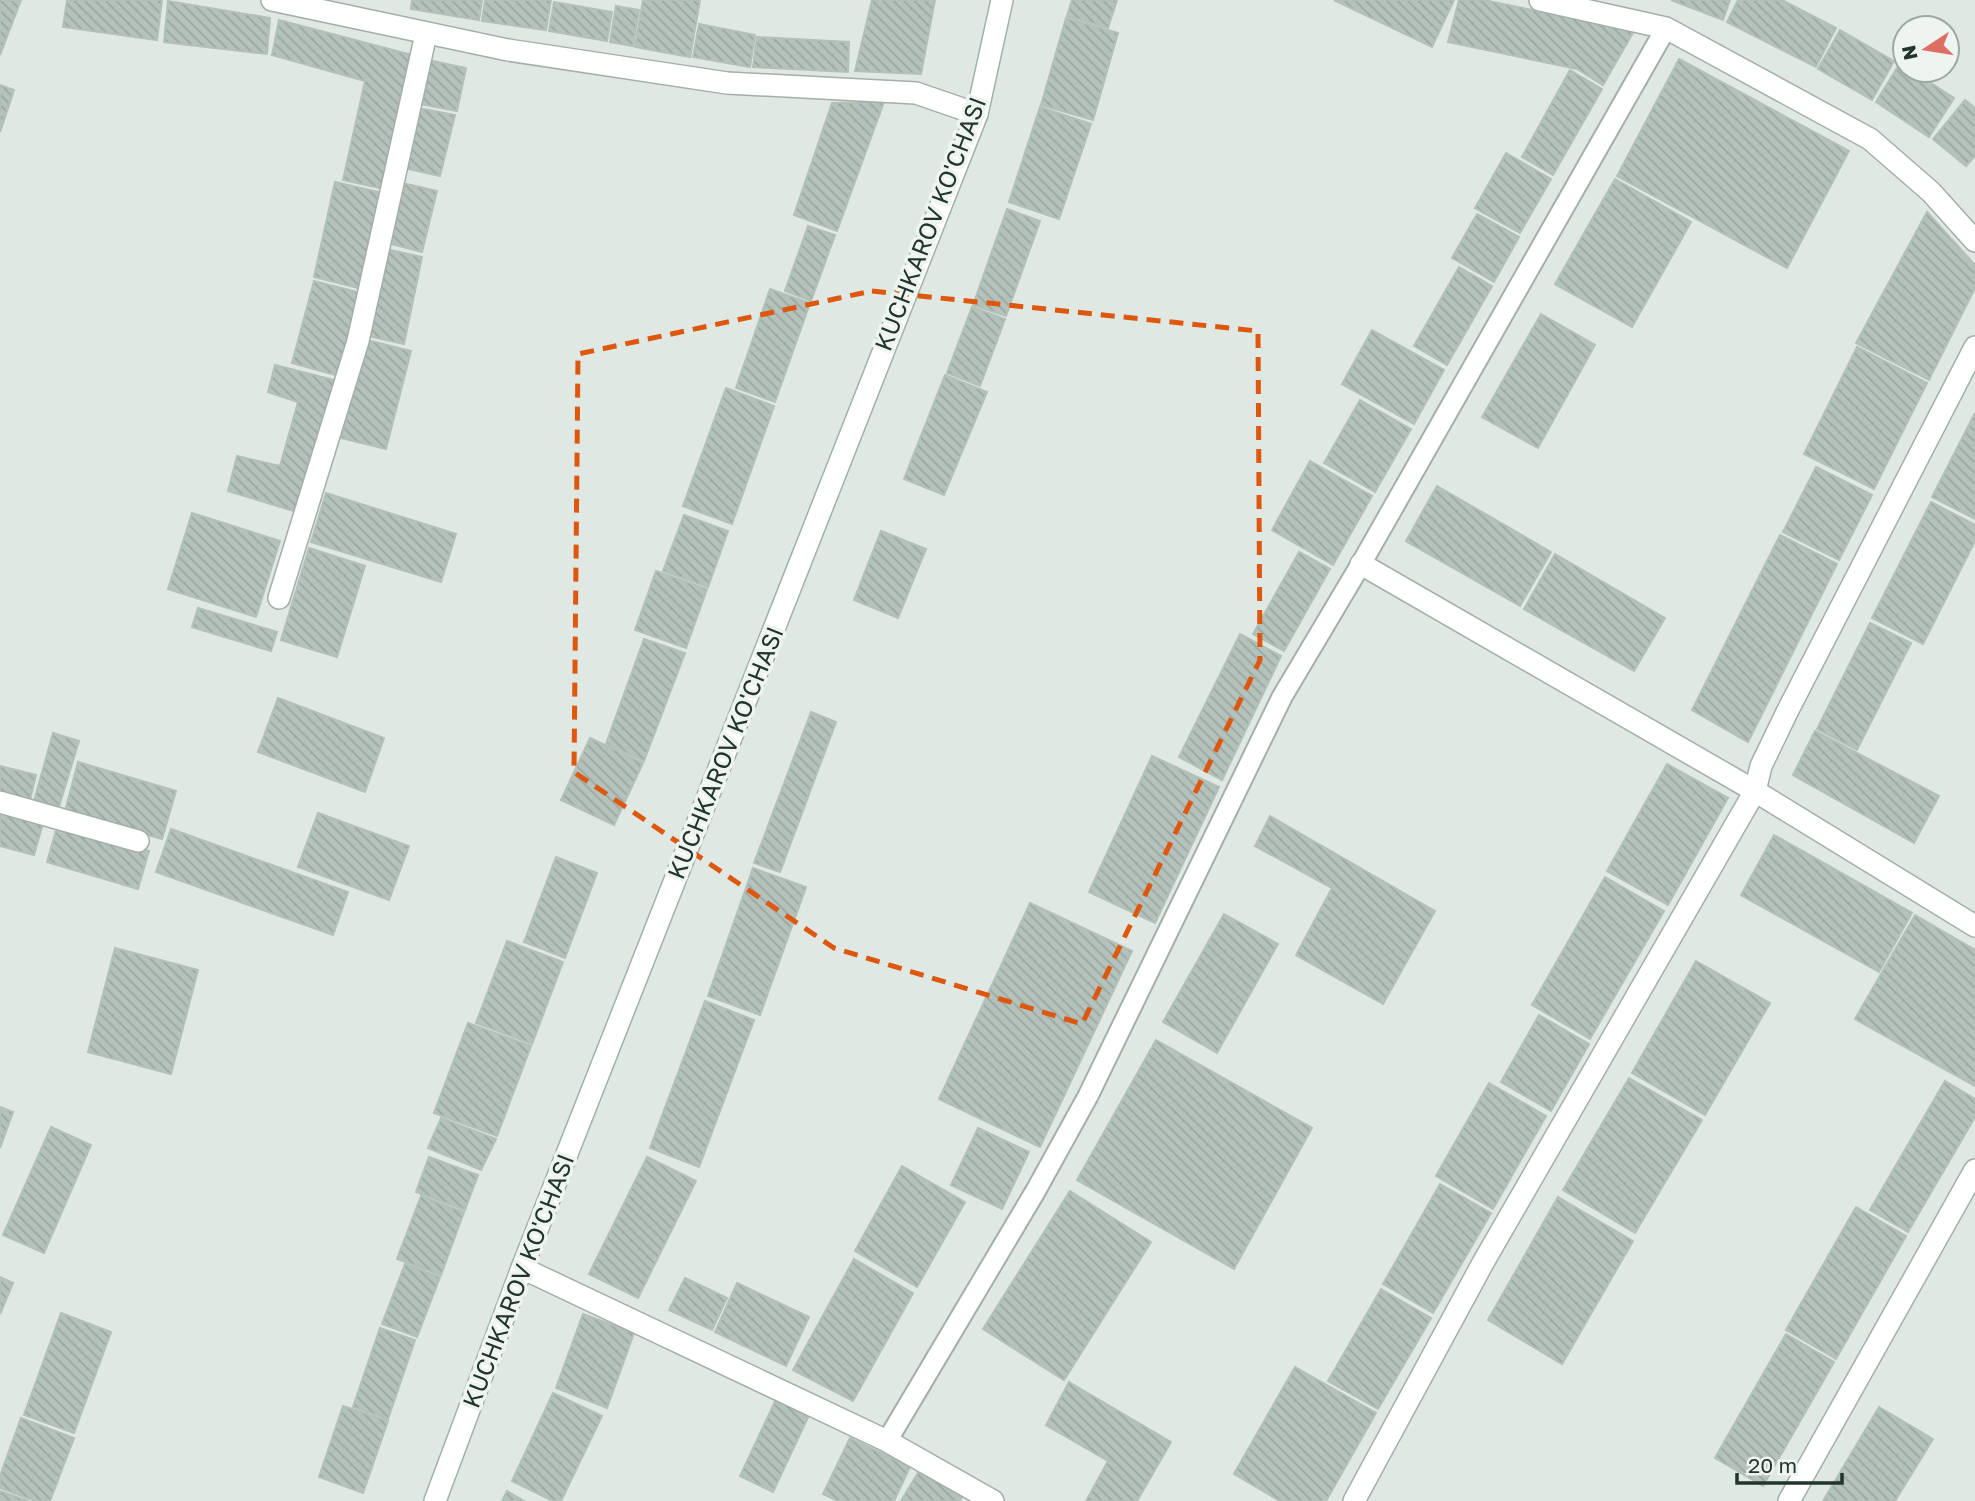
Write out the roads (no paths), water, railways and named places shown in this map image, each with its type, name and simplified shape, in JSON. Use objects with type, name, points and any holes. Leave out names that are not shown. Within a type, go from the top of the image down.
[{"type":"street","points":[[272,0],[508,50],[727,83],[916,93],[977,114]]},
{"type":"street","name":"KUCHKAROV KO'CHASI","points":[[435,1501],[523,1268],[977,114],[1002,0]]},
{"type":"street","points":[[1541,0],[1666,28],[1870,139],[1931,192],[1975,241]]},
{"type":"street","points":[[279,598],[358,341],[426,34]]},
{"type":"street","points":[[1354,1501],[1484,1261],[1755,791],[1761,766],[1787,712],[1975,347]]},
{"type":"street","points":[[1361,564],[1755,791],[1975,926]]},
{"type":"street","points":[[0,802],[138,841]]},
{"type":"street","points":[[1789,1501],[1975,1170]]},
{"type":"street","points":[[523,1268],[887,1441],[993,1501]]},
{"type":"lane","points":[[887,1441],[1035,1192],[1088,1096],[1282,696],[1361,564],[1666,28]]}]
